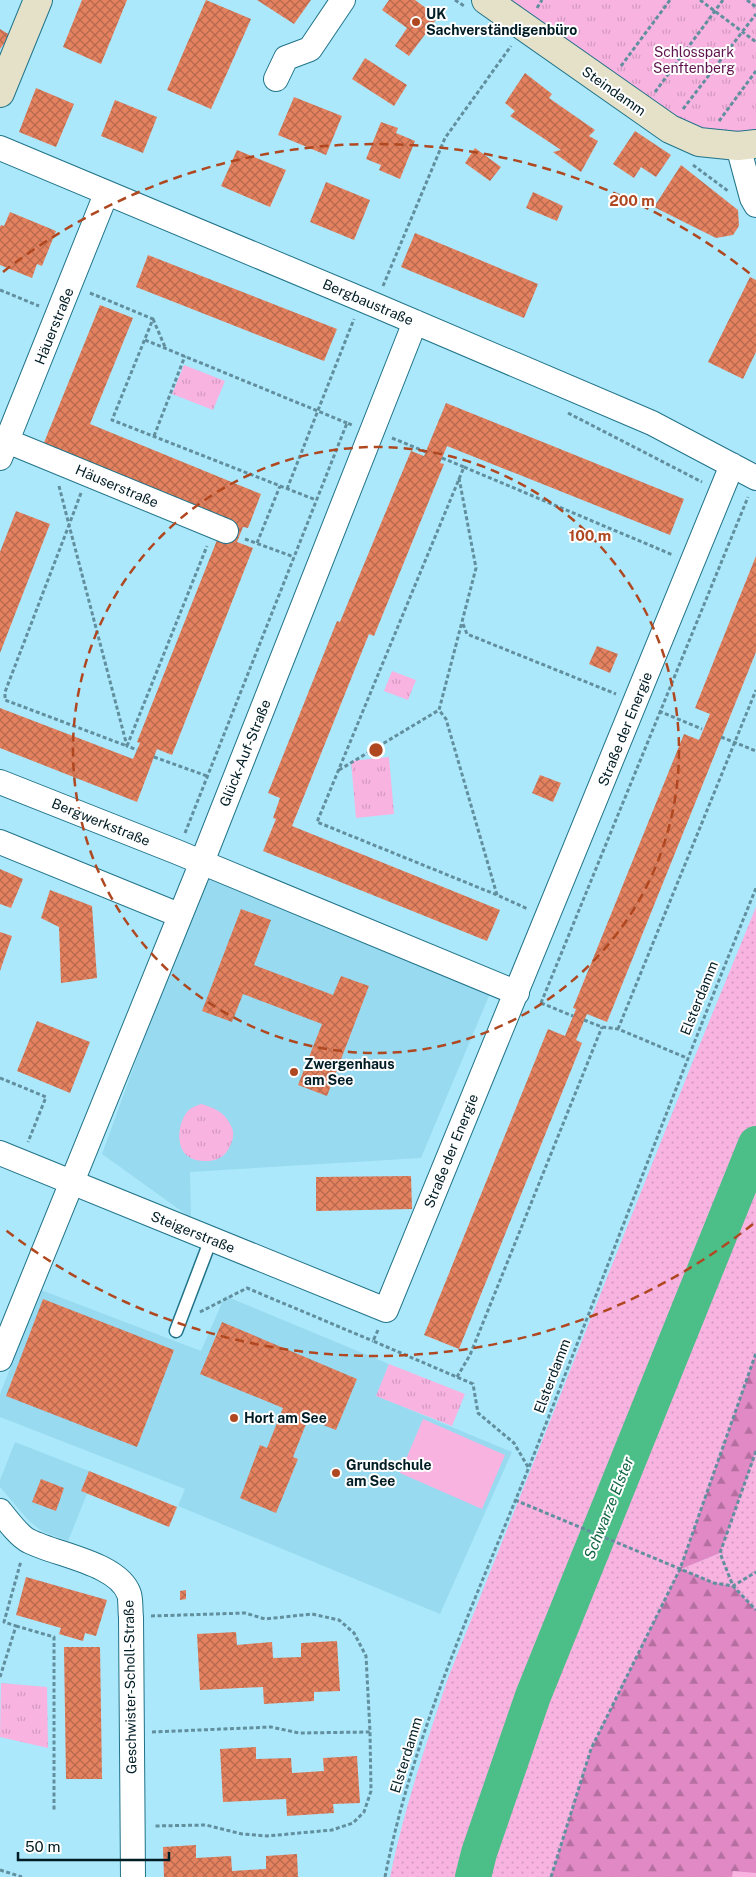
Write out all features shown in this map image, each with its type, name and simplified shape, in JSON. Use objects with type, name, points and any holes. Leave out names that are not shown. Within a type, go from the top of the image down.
[{"type":"street","points":[[0,93],[38,0]]},
{"type":"street","points":[[276,79],[286,58],[310,49],[343,0]]},
{"type":"street","name":"Steindamm","points":[[486,0],[530,18],[641,110],[670,129],[700,142],[747,145]]},
{"type":"street","points":[[747,145],[752,198],[756,205]]},
{"type":"street","name":"Bergbaustraße","points":[[0,148],[106,194],[369,302],[652,423],[756,478]]},
{"type":"street","name":"Häuerstraße","points":[[4,449],[106,194]]},
{"type":"street","name":"Glück-Auf-Straße","points":[[71,1182],[202,862],[415,322]]},
{"type":"street","name":"Häuserstraße","points":[[4,449],[53,460],[227,532]]},
{"type":"street","name":"Straße der Energie","points":[[386,1310],[732,465]]},
{"type":"street","name":"Bergwerkstraße","points":[[0,782],[202,862]]},
{"type":"street","points":[[0,842],[180,915]]},
{"type":"street","points":[[202,862],[517,993]]},
{"type":"street","name":"Steigerstraße","points":[[10,1157],[386,1310]]},
{"type":"street","points":[[0,1359],[71,1182]]},
{"type":"street","name":"Geschwister-Scholl-Straße","points":[[0,1511],[27,1541],[96,1566],[118,1578],[129,1593],[131,1617],[133,1877]]},
{"type":"lane","points":[[177,1327],[212,1239]]},
{"type":"path","points":[[287,489],[318,410],[444,138],[542,0]]},
{"type":"path","points":[[619,68],[670,0]]},
{"type":"path","points":[[700,0],[756,42]]},
{"type":"path","points":[[641,110],[723,0]]},
{"type":"path","points":[[747,0],[756,7]]},
{"type":"path","points":[[680,114],[756,14]]},
{"type":"path","points":[[717,124],[756,71]]},
{"type":"path","points":[[70,285],[153,319],[165,348]]},
{"type":"path","points":[[0,290],[59,313]]},
{"type":"path","points":[[153,319],[112,420],[316,500],[177,852]]},
{"type":"path","points":[[145,340],[347,423]]},
{"type":"path","points":[[154,436],[185,356]]},
{"type":"path","points":[[565,411],[721,492]]},
{"type":"path","points":[[373,430],[426,452]]},
{"type":"path","points":[[442,458],[692,563]]},
{"type":"path","points":[[53,460],[127,746]]},
{"type":"path","points":[[464,466],[316,822],[497,895],[547,918]]},
{"type":"path","points":[[88,474],[5,692],[4,700],[137,750]]},
{"type":"path","points":[[338,771],[439,710],[476,568],[459,478]]},
{"type":"path","points":[[541,1003],[756,478]]},
{"type":"path","points":[[257,543],[280,486]]},
{"type":"path","points":[[127,746],[227,532],[294,557]]},
{"type":"path","points":[[462,623],[467,634],[702,729]]},
{"type":"path","points":[[618,1029],[756,690]]},
{"type":"path","points":[[439,710],[446,719],[497,895]]},
{"type":"path","points":[[721,737],[756,751]]},
{"type":"path","points":[[154,757],[207,776]]},
{"type":"path","name":"Elsterdamm","points":[[385,1877],[389,1855],[414,1764],[433,1705],[528,1468],[687,1058],[756,888]]},
{"type":"path","points":[[517,993],[573,1016]]},
{"type":"path","points":[[584,1020],[602,1027],[618,1029],[687,1058]]},
{"type":"path","points":[[457,1377],[470,1355],[602,1027]]},
{"type":"path","points":[[0,1078],[46,1097],[10,1157]]},
{"type":"path","points":[[177,1327],[247,1288],[473,1384],[478,1414],[514,1442],[528,1468]]},
{"type":"path","points":[[373,1342],[386,1310]]},
{"type":"path","points":[[551,1877],[591,1749],[680,1569],[756,1353]]},
{"type":"path","points":[[756,1451],[720,1553],[733,1586],[756,1610]]},
{"type":"path","points":[[515,1500],[714,1583],[733,1586],[756,1572]]},
{"type":"path","points":[[27,1541],[4,1622],[54,1637],[54,1810]]},
{"type":"path","points":[[131,1617],[245,1613],[265,1619],[312,1614],[340,1620],[354,1633],[366,1656],[371,1791],[364,1812],[353,1823],[332,1830],[267,1836],[242,1834],[206,1826],[132,1827]]},
{"type":"path","points":[[0,1677],[16,1626]]},
{"type":"path","points":[[132,1733],[272,1727],[299,1733],[370,1732]]},
{"type":"path","points":[[0,1870],[22,1877]]},
{"type":"shaded area","name":"Zwergenhaus am See","points":[[205,871],[491,991],[421,1158],[190,1172],[191,1218],[102,1154]]},
{"type":"shaded area","points":[[41,1290],[201,1351],[225,1296],[389,1364],[377,1396],[512,1452],[440,1614],[178,1506],[185,1489],[0,1417],[0,1394]]},
{"type":"shaded area","points":[[15,1442],[89,1471],[81,1491],[87,1494],[68,1541],[43,1532],[29,1521],[0,1487],[0,1480]]},
{"type":"green space","name":"Schlosspark Senftenberg","points":[[507,0],[756,0],[756,134],[737,137],[689,127]]},
{"type":"green space","points":[[184,365],[225,381],[213,410],[172,394]]},
{"type":"green space","points":[[392,671],[416,680],[408,700],[384,691]]},
{"type":"green space","points":[[389,757],[394,814],[356,818],[351,761]]},
{"type":"green space","points":[[756,907],[756,1353],[680,1569],[591,1749],[551,1877],[390,1877],[409,1802],[448,1678]]},
{"type":"green space","points":[[201,1104],[222,1114],[229,1121],[233,1131],[232,1140],[227,1151],[211,1161],[189,1157],[181,1147],[179,1133],[183,1119],[190,1109]]},
{"type":"green space","points":[[756,1353],[756,1451],[720,1553],[681,1569],[714,1583],[733,1586],[756,1610],[756,1877],[551,1877],[591,1749],[680,1569]]},
{"type":"green space","points":[[389,1364],[465,1394],[452,1426],[376,1396]]},
{"type":"green space","points":[[423,1419],[505,1455],[482,1509],[400,1473]]},
{"type":"green space","points":[[756,1451],[756,1610],[733,1586],[714,1583],[680,1569],[720,1553]]},
{"type":"green space","points":[[1,1683],[47,1687],[48,1748],[0,1737]]},
{"type":"green space","points":[[733,1871],[756,1873],[756,1877],[732,1877]]},
{"type":"building","points":[[82,0],[127,0],[101,64],[63,47]]},
{"type":"building","points":[[206,0],[251,19],[211,109],[167,90]]},
{"type":"building","points":[[257,0],[311,0],[294,24]]},
{"type":"building","name":"UK Sachverständigenbüro","points":[[389,0],[415,0],[438,17],[409,56],[395,46],[407,28],[382,10]]},
{"type":"building","points":[[0,29],[10,35],[0,49]]},
{"type":"building","points":[[365,58],[407,85],[394,106],[352,79]]},
{"type":"building","points":[[525,73],[552,94],[549,98],[595,130],[589,136],[598,141],[581,172],[553,152],[561,150],[510,116],[515,111],[505,103]]},
{"type":"building","points":[[36,88],[74,104],[56,147],[19,132]]},
{"type":"building","points":[[294,97],[342,116],[326,155],[278,135]]},
{"type":"building","points":[[115,100],[157,117],[143,153],[101,136]]},
{"type":"building","points":[[381,122],[398,128],[396,133],[415,141],[400,179],[379,170],[381,165],[366,159]]},
{"type":"building","points":[[635,131],[671,155],[656,177],[641,167],[634,178],[613,164]]},
{"type":"building","points":[[475,148],[501,167],[490,181],[465,163]]},
{"type":"building","points":[[237,150],[286,170],[270,207],[221,186]]},
{"type":"building","points":[[681,165],[738,210],[739,226],[733,235],[716,238],[654,207]]},
{"type":"building","points":[[326,182],[370,200],[354,240],[310,222]]},
{"type":"building","points":[[533,192],[563,206],[557,221],[526,208]]},
{"type":"building","points":[[10,212],[56,231],[42,266],[37,264],[32,278],[0,265],[0,227],[1,225],[4,226]]},
{"type":"building","points":[[415,233],[538,284],[524,318],[401,267]]},
{"type":"building","points":[[148,255],[337,329],[324,361],[136,287]]},
{"type":"building","points":[[750,277],[756,280],[756,352],[743,379],[708,362]]},
{"type":"building","points":[[100,305],[133,318],[90,424],[261,494],[248,528],[243,527],[237,542],[253,548],[172,755],[157,749],[137,802],[0,748],[0,708],[133,759],[140,743],[137,742],[219,535],[43,445]]},
{"type":"building","points":[[446,403],[684,499],[670,535],[447,446],[440,463],[444,464],[374,636],[369,634],[292,826],[500,910],[487,941],[263,851],[276,819],[273,818],[280,798],[268,793],[337,621],[340,622],[411,451],[424,456]]},
{"type":"building","points":[[16,511],[50,524],[0,653],[0,552]]},
{"type":"building","points":[[756,556],[756,652],[607,1022],[587,1014],[576,1040],[582,1043],[459,1349],[424,1335],[548,1029],[565,1036],[576,1009],[573,1008],[684,734],[699,740],[710,714],[695,708]]},
{"type":"building","points":[[597,646],[618,654],[610,673],[589,664]]},
{"type":"building","points":[[540,775],[561,783],[553,802],[532,793]]},
{"type":"building","points":[[0,869],[23,879],[11,908],[0,904]]},
{"type":"building","points":[[50,890],[92,906],[97,978],[61,983],[59,927],[41,918]]},
{"type":"building","points":[[241,909],[271,920],[254,965],[333,995],[341,976],[369,986],[327,1096],[298,1085],[322,1024],[243,994],[232,1022],[202,1011]]},
{"type":"building","points":[[0,932],[12,936],[0,971]]},
{"type":"building","points":[[37,1021],[90,1042],[70,1093],[17,1071]]},
{"type":"building","points":[[411,1176],[412,1209],[316,1211],[316,1177]]},
{"type":"building","points":[[43,1299],[174,1350],[137,1447],[6,1396]]},
{"type":"building","points":[[222,1322],[357,1379],[336,1430],[308,1419],[293,1457],[298,1459],[276,1513],[240,1498],[260,1445],[267,1448],[283,1408],[200,1374]]},
{"type":"building","points":[[89,1471],[177,1507],[169,1527],[81,1491]]},
{"type":"building","points":[[41,1479],[64,1488],[56,1511],[32,1502]]},
{"type":"building","points":[[26,1577],[107,1600],[96,1636],[85,1633],[83,1641],[59,1634],[61,1628],[16,1615]]},
{"type":"building","points":[[186,1590],[186,1599],[180,1600],[180,1591]]},
{"type":"building","points":[[236,1632],[237,1645],[272,1642],[273,1658],[301,1657],[301,1643],[337,1641],[340,1691],[314,1692],[314,1701],[264,1704],[263,1687],[200,1690],[197,1634]]},
{"type":"building","points":[[64,1647],[100,1647],[102,1779],[66,1779]]},
{"type":"building","points":[[256,1747],[256,1759],[291,1758],[292,1773],[324,1771],[323,1758],[357,1756],[360,1803],[333,1804],[334,1813],[287,1816],[286,1799],[223,1802],[220,1749]]},
{"type":"building","points":[[196,1845],[196,1858],[231,1856],[232,1871],[266,1869],[266,1856],[297,1854],[298,1877],[164,1877],[163,1847]]},
{"type":"waterway","name":"Schwarze Elster","points":[[473,1877],[479,1853],[533,1696],[756,1144]]},
{"type":"place","name":"UK Sachverständigenbüro","points":[[416,22]]},
{"type":"place","name":"Zwergenhaus am See","points":[[294,1072]]},
{"type":"place","name":"Hort am See","points":[[234,1418]]},
{"type":"place","name":"Grundschule am See","points":[[336,1473]]}]
